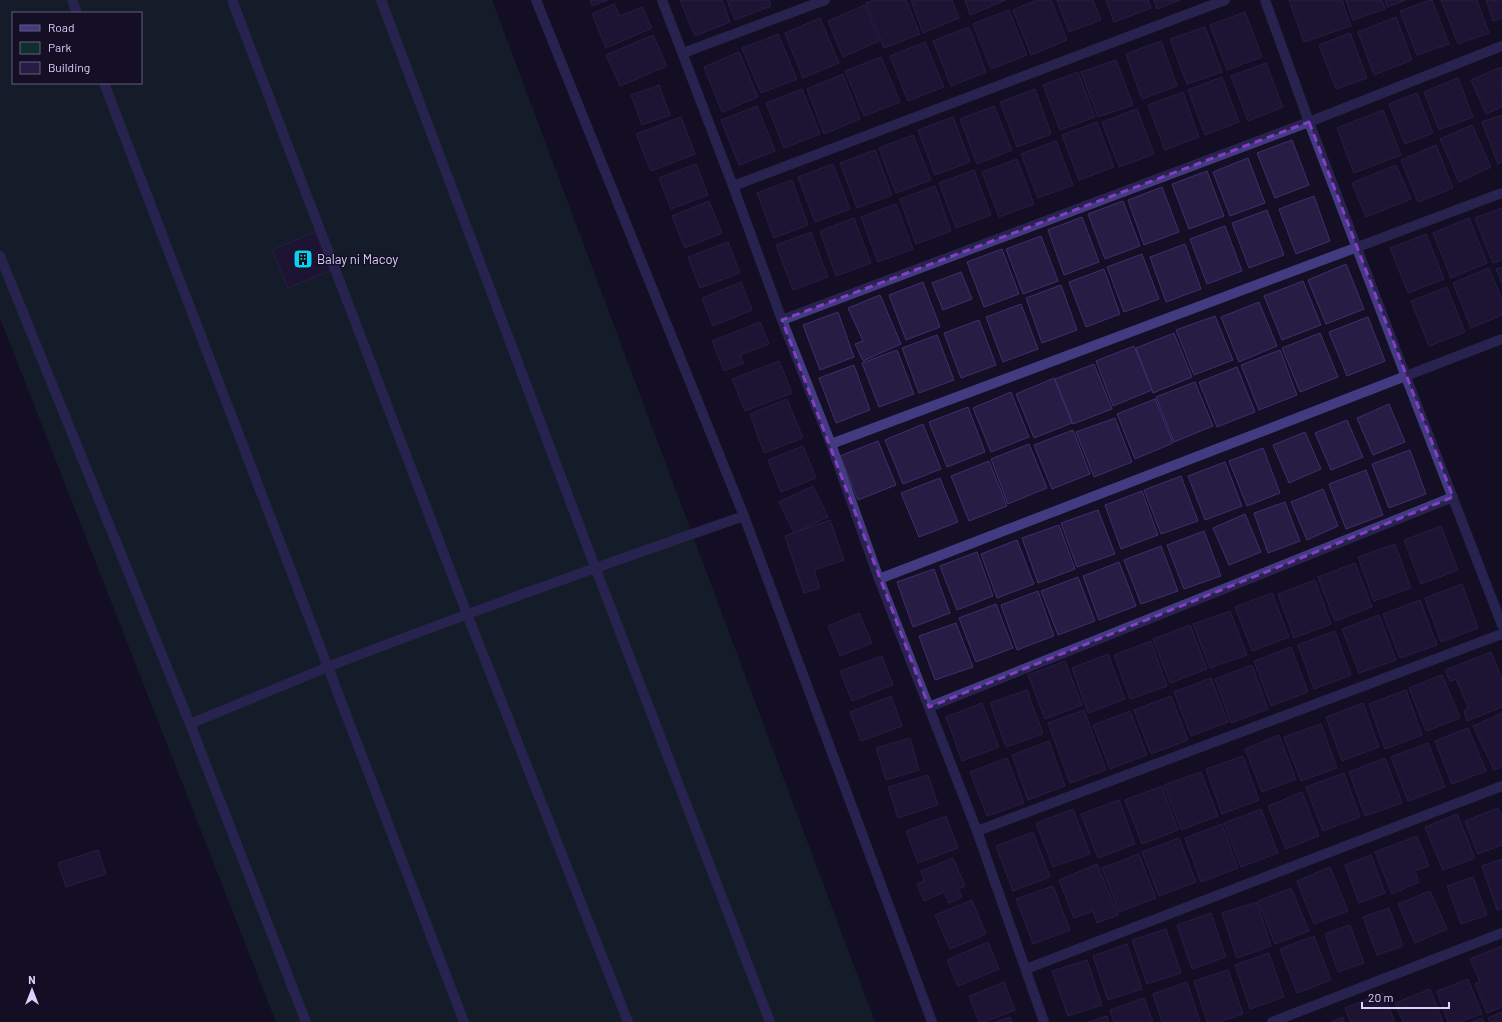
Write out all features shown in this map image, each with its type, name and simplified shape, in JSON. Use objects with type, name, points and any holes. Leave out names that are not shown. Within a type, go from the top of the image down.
[{"type":"street","points":[[72,0],[77,12]]},
{"type":"street","points":[[232,0],[467,614],[628,1022]]},
{"type":"street","points":[[381,0],[595,567],[770,1022]]},
{"type":"street","points":[[536,0],[744,516],[932,1022]]},
{"type":"street","points":[[662,0],[830,444],[879,579],[977,831],[1044,1022]]},
{"type":"street","points":[[683,53],[825,0]]},
{"type":"street","points":[[733,186],[1225,0]]},
{"type":"street","points":[[1265,0],[1309,122],[1502,625]]},
{"type":"street","points":[[782,320],[1309,122],[1502,46]]},
{"type":"street","points":[[104,84],[329,666],[464,1022]]},
{"type":"street","points":[[830,444],[1502,193]]},
{"type":"street","points":[[0,256],[190,724],[306,1022]]},
{"type":"street","points":[[879,579],[1502,340]]},
{"type":"street","points":[[929,707],[1453,497]]},
{"type":"street","points":[[190,724],[329,666],[467,614],[595,567],[744,516]]},
{"type":"street","points":[[977,831],[1502,634]]},
{"type":"street","points":[[1026,969],[1502,786]]},
{"type":"street","points":[[1272,1022],[1502,933]]},
{"type":"highlighted area","points":[[1309,122],[1453,497],[929,707],[782,320]]},
{"type":"green space","points":[[0,0],[492,0],[875,1022],[276,1022],[0,318]]},
{"type":"building","points":[[590,0],[608,0],[592,6]]},
{"type":"building","points":[[680,0],[722,0],[730,22],[695,36]]},
{"type":"building","points":[[727,0],[769,0],[771,6],[735,20]]},
{"type":"building","points":[[874,0],[906,0],[920,34],[884,48],[866,3]]},
{"type":"building","points":[[911,0],[952,0],[959,18],[923,33]]},
{"type":"building","points":[[965,0],[1006,0],[970,15]]},
{"type":"building","points":[[1037,0],[1051,0],[1067,40],[1031,55],[1013,10]]},
{"type":"building","points":[[1057,0],[1093,0],[1101,20],[1069,32]]},
{"type":"building","points":[[1106,0],[1148,0],[1151,8],[1114,22]]},
{"type":"building","points":[[1154,0],[1180,0],[1157,9]]},
{"type":"building","points":[[1289,0],[1342,0],[1351,26],[1304,42]]},
{"type":"building","points":[[1346,0],[1382,0],[1385,9],[1353,20]]},
{"type":"building","points":[[1385,0],[1406,0],[1387,7]]},
{"type":"building","points":[[1432,0],[1449,44],[1417,55],[1400,11]]},
{"type":"building","points":[[1441,0],[1477,0],[1489,33],[1458,44]]},
{"type":"building","points":[[1486,0],[1502,0],[1502,18],[1493,21]]},
{"type":"building","points":[[614,4],[620,16],[642,7],[652,28],[606,48],[592,14]]},
{"type":"building","points":[[865,5],[879,41],[843,57],[828,21]]},
{"type":"building","points":[[1009,10],[1027,55],[991,69],[973,24]]},
{"type":"building","points":[[1245,12],[1262,57],[1227,70],[1210,25]]},
{"type":"building","points":[[1396,17],[1412,60],[1374,75],[1358,32]]},
{"type":"building","points":[[820,18],[839,63],[803,78],[785,33]]},
{"type":"building","points":[[969,27],[986,72],[951,86],[933,41]]},
{"type":"building","points":[[1205,27],[1222,72],[1187,84],[1170,39]]},
{"type":"building","points":[[1350,33],[1367,78],[1336,89],[1319,45]]},
{"type":"building","points":[[778,34],[797,79],[761,93],[742,48]]},
{"type":"building","points":[[653,35],[667,66],[620,86],[606,55]]},
{"type":"building","points":[[1161,41],[1177,86],[1142,99],[1126,54]]},
{"type":"building","points":[[925,42],[944,87],[908,101],[890,56]]},
{"type":"building","points":[[739,52],[758,97],[722,112],[704,67]]},
{"type":"building","points":[[881,57],[900,102],[864,116],[845,71]]},
{"type":"building","points":[[1116,60],[1133,105],[1098,117],[1081,72]]},
{"type":"building","points":[[1266,63],[1283,107],[1248,121],[1231,76]]},
{"type":"building","points":[[1501,67],[1502,107],[1486,114],[1471,80]]},
{"type":"building","points":[[1078,72],[1095,117],[1060,130],[1043,85]]},
{"type":"building","points":[[843,74],[860,119],[824,134],[807,89]]},
{"type":"building","points":[[1222,77],[1239,122],[1205,135],[1188,90]]},
{"type":"building","points":[[1458,78],[1473,117],[1439,130],[1424,92]]},
{"type":"building","points":[[659,85],[670,115],[642,125],[631,95]]},
{"type":"building","points":[[802,89],[820,134],[784,148],[766,103]]},
{"type":"building","points":[[1035,89],[1051,134],[1017,147],[1000,102]]},
{"type":"building","points":[[1183,92],[1199,137],[1165,150],[1148,105]]},
{"type":"building","points":[[1417,93],[1433,133],[1405,144],[1389,104]]},
{"type":"building","points":[[757,106],[775,151],[739,165],[721,120]]},
{"type":"building","points":[[994,106],[1012,150],[977,164],[960,119]]},
{"type":"building","points":[[1137,109],[1154,154],[1119,167],[1102,122]]},
{"type":"building","points":[[1383,110],[1401,155],[1354,173],[1337,128]]},
{"type":"building","points":[[1502,115],[1502,162],[1498,164],[1482,122]]},
{"type":"building","points":[[681,117],[695,154],[651,171],[636,134]]},
{"type":"building","points":[[953,117],[970,162],[935,175],[918,130]]},
{"type":"building","points":[[1097,122],[1114,167],[1079,180],[1062,135]]},
{"type":"building","points":[[1472,125],[1491,167],[1459,182],[1440,139]]},
{"type":"building","points":[[913,135],[931,180],[896,193],[879,148]]},
{"type":"building","points":[[1292,140],[1309,185],[1275,198],[1257,153]]},
{"type":"building","points":[[1056,141],[1073,185],[1038,198],[1021,154]]},
{"type":"building","points":[[1436,145],[1453,188],[1418,202],[1401,160]]},
{"type":"building","points":[[875,150],[892,195],[857,208],[840,163]]},
{"type":"building","points":[[1248,158],[1265,203],[1230,216],[1213,172]]},
{"type":"building","points":[[1017,159],[1034,204],[999,217],[982,172]]},
{"type":"building","points":[[696,164],[708,195],[671,209],[659,178]]},
{"type":"building","points":[[833,164],[850,209],[815,222],[798,177]]},
{"type":"building","points":[[1396,165],[1411,199],[1366,217],[1352,183]]},
{"type":"building","points":[[974,170],[991,215],[956,228],[939,183]]},
{"type":"building","points":[[1207,171],[1224,216],[1189,229],[1172,184]]},
{"type":"building","points":[[792,180],[808,225],[774,238],[757,193]]},
{"type":"building","points":[[935,186],[951,231],[916,244],[900,199]]},
{"type":"building","points":[[1162,187],[1179,232],[1144,245],[1128,200]]},
{"type":"building","points":[[1314,196],[1330,241],[1296,254],[1279,209]]},
{"type":"building","points":[[709,201],[722,233],[685,248],[672,216]]},
{"type":"building","points":[[1123,201],[1140,246],[1105,259],[1088,214]]},
{"type":"building","points":[[896,204],[913,249],[878,262],[861,217]]},
{"type":"building","points":[[1502,208],[1502,260],[1493,263],[1475,218]]},
{"type":"building","points":[[1267,210],[1284,255],[1249,268],[1232,223]]},
{"type":"building","points":[[1082,217],[1099,262],[1064,275],[1048,230]]},
{"type":"building","points":[[854,218],[871,263],[836,276],[820,231]]},
{"type":"building","points":[[1469,218],[1487,263],[1451,278],[1433,233]]},
{"type":"building","points":[[1225,226],[1242,271],[1207,284],[1190,239]]},
{"type":"building","name":"Balay ni Macoy","points":[[319,230],[334,269],[288,288],[272,250]]},
{"type":"building","points":[[811,232],[828,277],[793,290],[776,245]]},
{"type":"building","points":[[1426,234],[1444,279],[1408,293],[1390,248]]},
{"type":"building","points":[[1041,236],[1058,281],[1023,294],[1006,249]]},
{"type":"building","points":[[728,242],[740,273],[700,288],[688,257]]},
{"type":"building","points":[[1185,244],[1201,289],[1166,302],[1150,257]]},
{"type":"building","points":[[1002,249],[1019,294],[984,307],[967,262]]},
{"type":"building","points":[[1142,254],[1159,299],[1124,312],[1107,267]]},
{"type":"building","points":[[1346,264],[1364,309],[1326,324],[1308,280]]},
{"type":"building","points":[[1502,267],[1502,284],[1496,269]]},
{"type":"building","points":[[1489,268],[1502,300],[1502,315],[1471,328],[1453,283]]},
{"type":"building","points":[[1104,269],[1120,314],[1086,327],[1069,282]]},
{"type":"building","points":[[961,272],[972,299],[943,310],[932,283]]},
{"type":"building","points":[[1303,281],[1321,325],[1282,340],[1264,296]]},
{"type":"building","points":[[741,282],[752,310],[713,326],[702,298]]},
{"type":"building","points":[[923,282],[940,327],[906,340],[889,295]]},
{"type":"building","points":[[1061,285],[1077,330],[1042,343],[1026,298]]},
{"type":"building","points":[[1447,287],[1465,332],[1429,346],[1411,301]]},
{"type":"building","points":[[880,295],[901,344],[863,361],[855,344],[863,341],[848,308]]},
{"type":"building","points":[[1259,302],[1277,346],[1239,362],[1221,317]]},
{"type":"building","points":[[1021,304],[1038,349],[1003,362],[986,317]]},
{"type":"building","points":[[838,312],[854,357],[820,370],[803,325]]},
{"type":"building","points":[[1215,316],[1233,360],[1194,375],[1176,330]]},
{"type":"building","points":[[1368,317],[1385,361],[1347,376],[1329,332]]},
{"type":"building","points":[[979,320],[996,365],[961,378],[944,333]]},
{"type":"building","points":[[760,322],[769,344],[740,355],[744,363],[724,371],[712,341]]},
{"type":"building","points":[[1174,333],[1192,377],[1153,393],[1136,348]]},
{"type":"building","points":[[1320,333],[1338,377],[1300,392],[1282,348]]},
{"type":"building","points":[[937,335],[954,380],[919,393],[902,348]]},
{"type":"building","points":[[1134,346],[1152,390],[1113,406],[1096,361]]},
{"type":"building","points":[[897,350],[914,394],[879,407],[862,363]]},
{"type":"building","points":[[1280,350],[1297,395],[1259,410],[1241,365]]},
{"type":"building","points":[[779,361],[792,393],[745,411],[732,379]]},
{"type":"building","points":[[1094,364],[1112,409],[1073,424],[1055,379]]},
{"type":"building","points":[[854,365],[870,410],[836,423],[819,378]]},
{"type":"building","points":[[1237,367],[1255,412],[1217,427],[1199,382]]},
{"type":"building","points":[[1054,378],[1072,423],[1034,438],[1016,394]]},
{"type":"building","points":[[1195,382],[1213,426],[1174,442],[1156,397]]},
{"type":"building","points":[[1011,392],[1029,437],[991,452],[973,408]]},
{"type":"building","points":[[787,399],[803,438],[764,453],[750,414]]},
{"type":"building","points":[[1155,399],[1173,443],[1135,459],[1117,414]]},
{"type":"building","points":[[1389,404],[1405,442],[1373,455],[1357,418]]},
{"type":"building","points":[[968,407],[985,452],[947,467],[929,422]]},
{"type":"building","points":[[1115,418],[1132,462],[1094,477],[1076,432]]},
{"type":"building","points":[[1347,420],[1363,457],[1331,470],[1315,433]]},
{"type":"building","points":[[923,424],[941,469],[903,484],[885,440]]},
{"type":"building","points":[[1073,430],[1090,474],[1052,489],[1034,445]]},
{"type":"building","points":[[1305,432],[1321,469],[1289,483],[1273,445]]},
{"type":"building","points":[[878,441],[896,485],[858,500],[840,456]]},
{"type":"building","points":[[1029,444],[1047,488],[1008,504],[991,459]]},
{"type":"building","points":[[803,446],[816,478],[781,492],[768,460]]},
{"type":"building","points":[[1263,448],[1280,493],[1247,506],[1229,461]]},
{"type":"building","points":[[1410,450],[1426,494],[1389,508],[1372,464]]},
{"type":"building","points":[[989,461],[1007,506],[969,521],[951,476]]},
{"type":"building","points":[[1225,462],[1242,506],[1205,520],[1188,476]]},
{"type":"building","points":[[1366,470],[1383,515],[1346,529],[1329,484]]},
{"type":"building","points":[[1181,476],[1198,521],[1161,534],[1144,490]]},
{"type":"building","points":[[940,478],[958,522],[919,537],[901,493]]},
{"type":"building","points":[[813,486],[828,517],[794,533],[779,502]]},
{"type":"building","points":[[1323,489],[1338,526],[1307,540],[1291,502]]},
{"type":"building","points":[[1142,491],[1158,535],[1121,549],[1105,505]]},
{"type":"building","points":[[1285,502],[1300,541],[1268,553],[1254,513]]},
{"type":"building","points":[[1098,510],[1115,554],[1077,567],[1061,523]]},
{"type":"building","points":[[1245,514],[1261,552],[1229,565],[1213,528]]},
{"type":"building","points":[[830,520],[844,560],[814,570],[820,588],[804,593],[785,536]]},
{"type":"building","points":[[1059,525],[1075,569],[1038,583],[1022,538]]},
{"type":"building","points":[[1441,526],[1458,570],[1421,584],[1404,540]]},
{"type":"building","points":[[1204,531],[1221,576],[1184,589],[1167,545]]},
{"type":"building","points":[[1017,540],[1034,584],[997,598],[981,554]]},
{"type":"building","points":[[1395,544],[1411,588],[1374,601],[1358,557]]},
{"type":"building","points":[[1161,546],[1178,591],[1141,604],[1124,560]]},
{"type":"building","points":[[977,552],[993,596],[957,610],[940,566]]},
{"type":"building","points":[[1119,562],[1136,606],[1099,620],[1083,576]]},
{"type":"building","points":[[1355,563],[1372,607],[1335,621],[1318,577]]},
{"type":"building","points":[[934,569],[950,613],[913,627],[897,582]]},
{"type":"building","points":[[1078,577],[1095,621],[1058,635],[1041,591]]},
{"type":"building","points":[[1315,580],[1331,624],[1294,638],[1278,594]]},
{"type":"building","points":[[1462,584],[1478,628],[1441,642],[1425,598]]},
{"type":"building","points":[[1038,591],[1054,636],[1017,650],[1001,605]]},
{"type":"building","points":[[1272,593],[1289,637],[1252,651],[1235,607]]},
{"type":"building","points":[[1420,600],[1437,645],[1400,658],[1383,614]]},
{"type":"building","points":[[996,604],[1013,648],[976,662],[959,618]]},
{"type":"building","points":[[1230,611],[1247,655],[1210,668],[1193,624]]},
{"type":"building","points":[[859,613],[872,643],[840,656],[828,626]]},
{"type":"building","points":[[1379,615],[1396,660],[1359,673],[1342,629]]},
{"type":"building","points":[[956,623],[973,667],[935,680],[919,636]]},
{"type":"building","points":[[1190,625],[1207,669],[1170,683],[1153,639]]},
{"type":"building","points":[[1335,631],[1351,675],[1314,689],[1298,645]]},
{"type":"building","points":[[1151,641],[1167,686],[1130,699],[1114,655]]},
{"type":"building","points":[[1291,647],[1308,692],[1271,706],[1254,661]]},
{"type":"building","points":[[1491,652],[1502,679],[1502,707],[1467,721],[1464,711],[1468,707],[1456,679],[1450,681],[1445,670]]},
{"type":"building","points":[[1108,654],[1125,699],[1088,713],[1072,668]]},
{"type":"building","points":[[882,656],[893,685],[852,701],[840,671]]},
{"type":"building","points":[[1065,661],[1082,705],[1045,719],[1028,675]]},
{"type":"building","points":[[1252,665],[1268,709],[1231,723],[1215,679]]},
{"type":"building","points":[[1442,675],[1460,718],[1426,731],[1409,688]]},
{"type":"building","points":[[1211,678],[1228,722],[1191,736],[1174,692]]},
{"type":"building","points":[[1027,690],[1043,734],[1006,747],[990,703]]},
{"type":"building","points":[[1406,690],[1422,735],[1385,749],[1369,704]]},
{"type":"building","points":[[891,696],[902,726],[861,741],[850,712]]},
{"type":"building","points":[[1171,696],[1188,740],[1151,754],[1134,710]]},
{"type":"building","points":[[982,703],[999,747],[962,761],[946,717]]},
{"type":"building","points":[[1363,703],[1379,747],[1342,761],[1326,717]]},
{"type":"building","points":[[1084,710],[1106,770],[1070,783],[1048,723]]},
{"type":"building","points":[[1130,711],[1147,755],[1110,769],[1093,725]]},
{"type":"building","points":[[1502,713],[1502,767],[1494,770],[1473,726]]},
{"type":"building","points":[[1321,724],[1337,768],[1301,781],[1284,737]]},
{"type":"building","points":[[1468,728],[1486,771],[1452,784],[1435,741]]},
{"type":"building","points":[[1279,735],[1296,779],[1262,792],[1245,749]]},
{"type":"building","points":[[910,738],[919,770],[886,780],[876,748]]},
{"type":"building","points":[[1049,741],[1065,786],[1028,800],[1012,755]]},
{"type":"building","points":[[1428,743],[1445,787],[1408,801],[1391,757]]},
{"type":"building","points":[[1243,756],[1259,800],[1222,814],[1206,769]]},
{"type":"building","points":[[1007,758],[1024,803],[987,816],[970,772]]},
{"type":"building","points":[[1385,758],[1402,803],[1365,816],[1349,772]]},
{"type":"building","points":[[1201,772],[1218,816],[1181,830],[1164,785]]},
{"type":"building","points":[[1344,773],[1360,817],[1323,831],[1306,787]]},
{"type":"building","points":[[928,775],[938,805],[898,818],[888,787]]},
{"type":"building","points":[[1162,786],[1178,830],[1142,844],[1125,800]]},
{"type":"building","points":[[1302,792],[1319,836],[1286,849],[1268,806]]},
{"type":"building","points":[[1119,800],[1135,844],[1098,858],[1081,814]]},
{"type":"building","points":[[1498,808],[1502,817],[1502,845],[1478,854],[1465,821]]},
{"type":"building","points":[[1073,809],[1090,854],[1053,867],[1036,823]]},
{"type":"building","points":[[1261,809],[1278,853],[1241,867],[1224,823]]},
{"type":"building","points":[[1457,814],[1475,858],[1443,870],[1425,827]]},
{"type":"building","points":[[946,816],[958,848],[918,863],[906,831]]},
{"type":"building","points":[[1222,824],[1238,868],[1201,882],[1185,838]]},
{"type":"building","points":[[1033,832],[1050,877],[1013,891],[996,846]]},
{"type":"building","points":[[1417,836],[1429,866],[1415,871],[1419,882],[1392,894],[1375,852]]},
{"type":"building","points":[[1179,838],[1196,882],[1159,896],[1142,852]]},
{"type":"building","points":[[98,850],[106,874],[66,887],[58,863]]},
{"type":"building","points":[[1139,854],[1156,898],[1119,912],[1102,868]]},
{"type":"building","points":[[1371,855],[1385,893],[1359,903],[1345,865]]},
{"type":"building","points":[[953,858],[965,886],[958,889],[962,897],[949,903],[944,892],[924,901],[917,884],[924,881],[921,871]]},
{"type":"building","points":[[1502,859],[1502,909],[1497,910],[1482,866]]},
{"type":"building","points":[[1097,864],[1118,915],[1097,923],[1093,911],[1074,918],[1059,880]]},
{"type":"building","points":[[1330,867],[1348,911],[1314,924],[1297,881]]},
{"type":"building","points":[[1473,877],[1487,915],[1461,924],[1447,886]]},
{"type":"building","points":[[1053,886],[1070,930],[1033,944],[1016,899]]},
{"type":"building","points":[[1291,888],[1309,931],[1275,944],[1258,901]]},
{"type":"building","points":[[1430,891],[1447,929],[1415,943],[1398,904]]},
{"type":"building","points":[[972,900],[986,934],[950,949],[935,915]]},
{"type":"building","points":[[1257,902],[1271,946],[1237,958],[1222,913]]},
{"type":"building","points":[[1389,908],[1403,946],[1377,955],[1363,917]]},
{"type":"building","points":[[1211,913],[1226,957],[1192,969],[1177,925]]},
{"type":"building","points":[[1350,925],[1364,963],[1338,972],[1325,934]]},
{"type":"building","points":[[1166,929],[1181,973],[1147,984],[1132,940]]},
{"type":"building","points":[[1314,936],[1331,980],[1297,993],[1280,949]]},
{"type":"building","points":[[988,942],[999,969],[958,986],[947,960]]},
{"type":"building","points":[[1127,944],[1142,989],[1108,1000],[1093,956]]},
{"type":"building","points":[[1502,946],[1502,1007],[1487,1013],[1475,984],[1480,982],[1470,959]]},
{"type":"building","points":[[1269,953],[1284,997],[1250,1009],[1235,965]]},
{"type":"building","points":[[1087,960],[1102,1005],[1068,1016],[1052,971]]},
{"type":"building","points":[[1228,970],[1243,1014],[1219,1022],[1207,1022],[1194,981]]},
{"type":"building","points":[[1468,979],[1482,1014],[1459,1022],[1448,1022],[1437,991]]},
{"type":"building","points":[[1004,982],[1015,1010],[985,1022],[979,1022],[969,996]]},
{"type":"building","points":[[1187,982],[1200,1022],[1162,1022],[1153,994]]},
{"type":"building","points":[[1430,989],[1443,1022],[1403,1022],[1395,1003]]},
{"type":"building","points":[[1383,993],[1395,1022],[1351,1022],[1345,1008]]},
{"type":"building","points":[[1144,998],[1153,1022],[1114,1022],[1110,1010]]},
{"type":"building","points":[[1502,1012],[1502,1022],[1490,1022],[1488,1018]]},
{"type":"building","points":[[1107,1016],[1109,1022],[1089,1022]]},
{"type":"building","points":[[1010,1017],[1012,1022],[995,1022]]},
{"type":"building","points":[[1343,1017],[1344,1022],[1331,1022]]},
{"type":"building","points":[[1482,1018],[1484,1022],[1471,1022]]},
{"type":"place","name":"Balay ni Macoy","points":[[303,259]]}]
